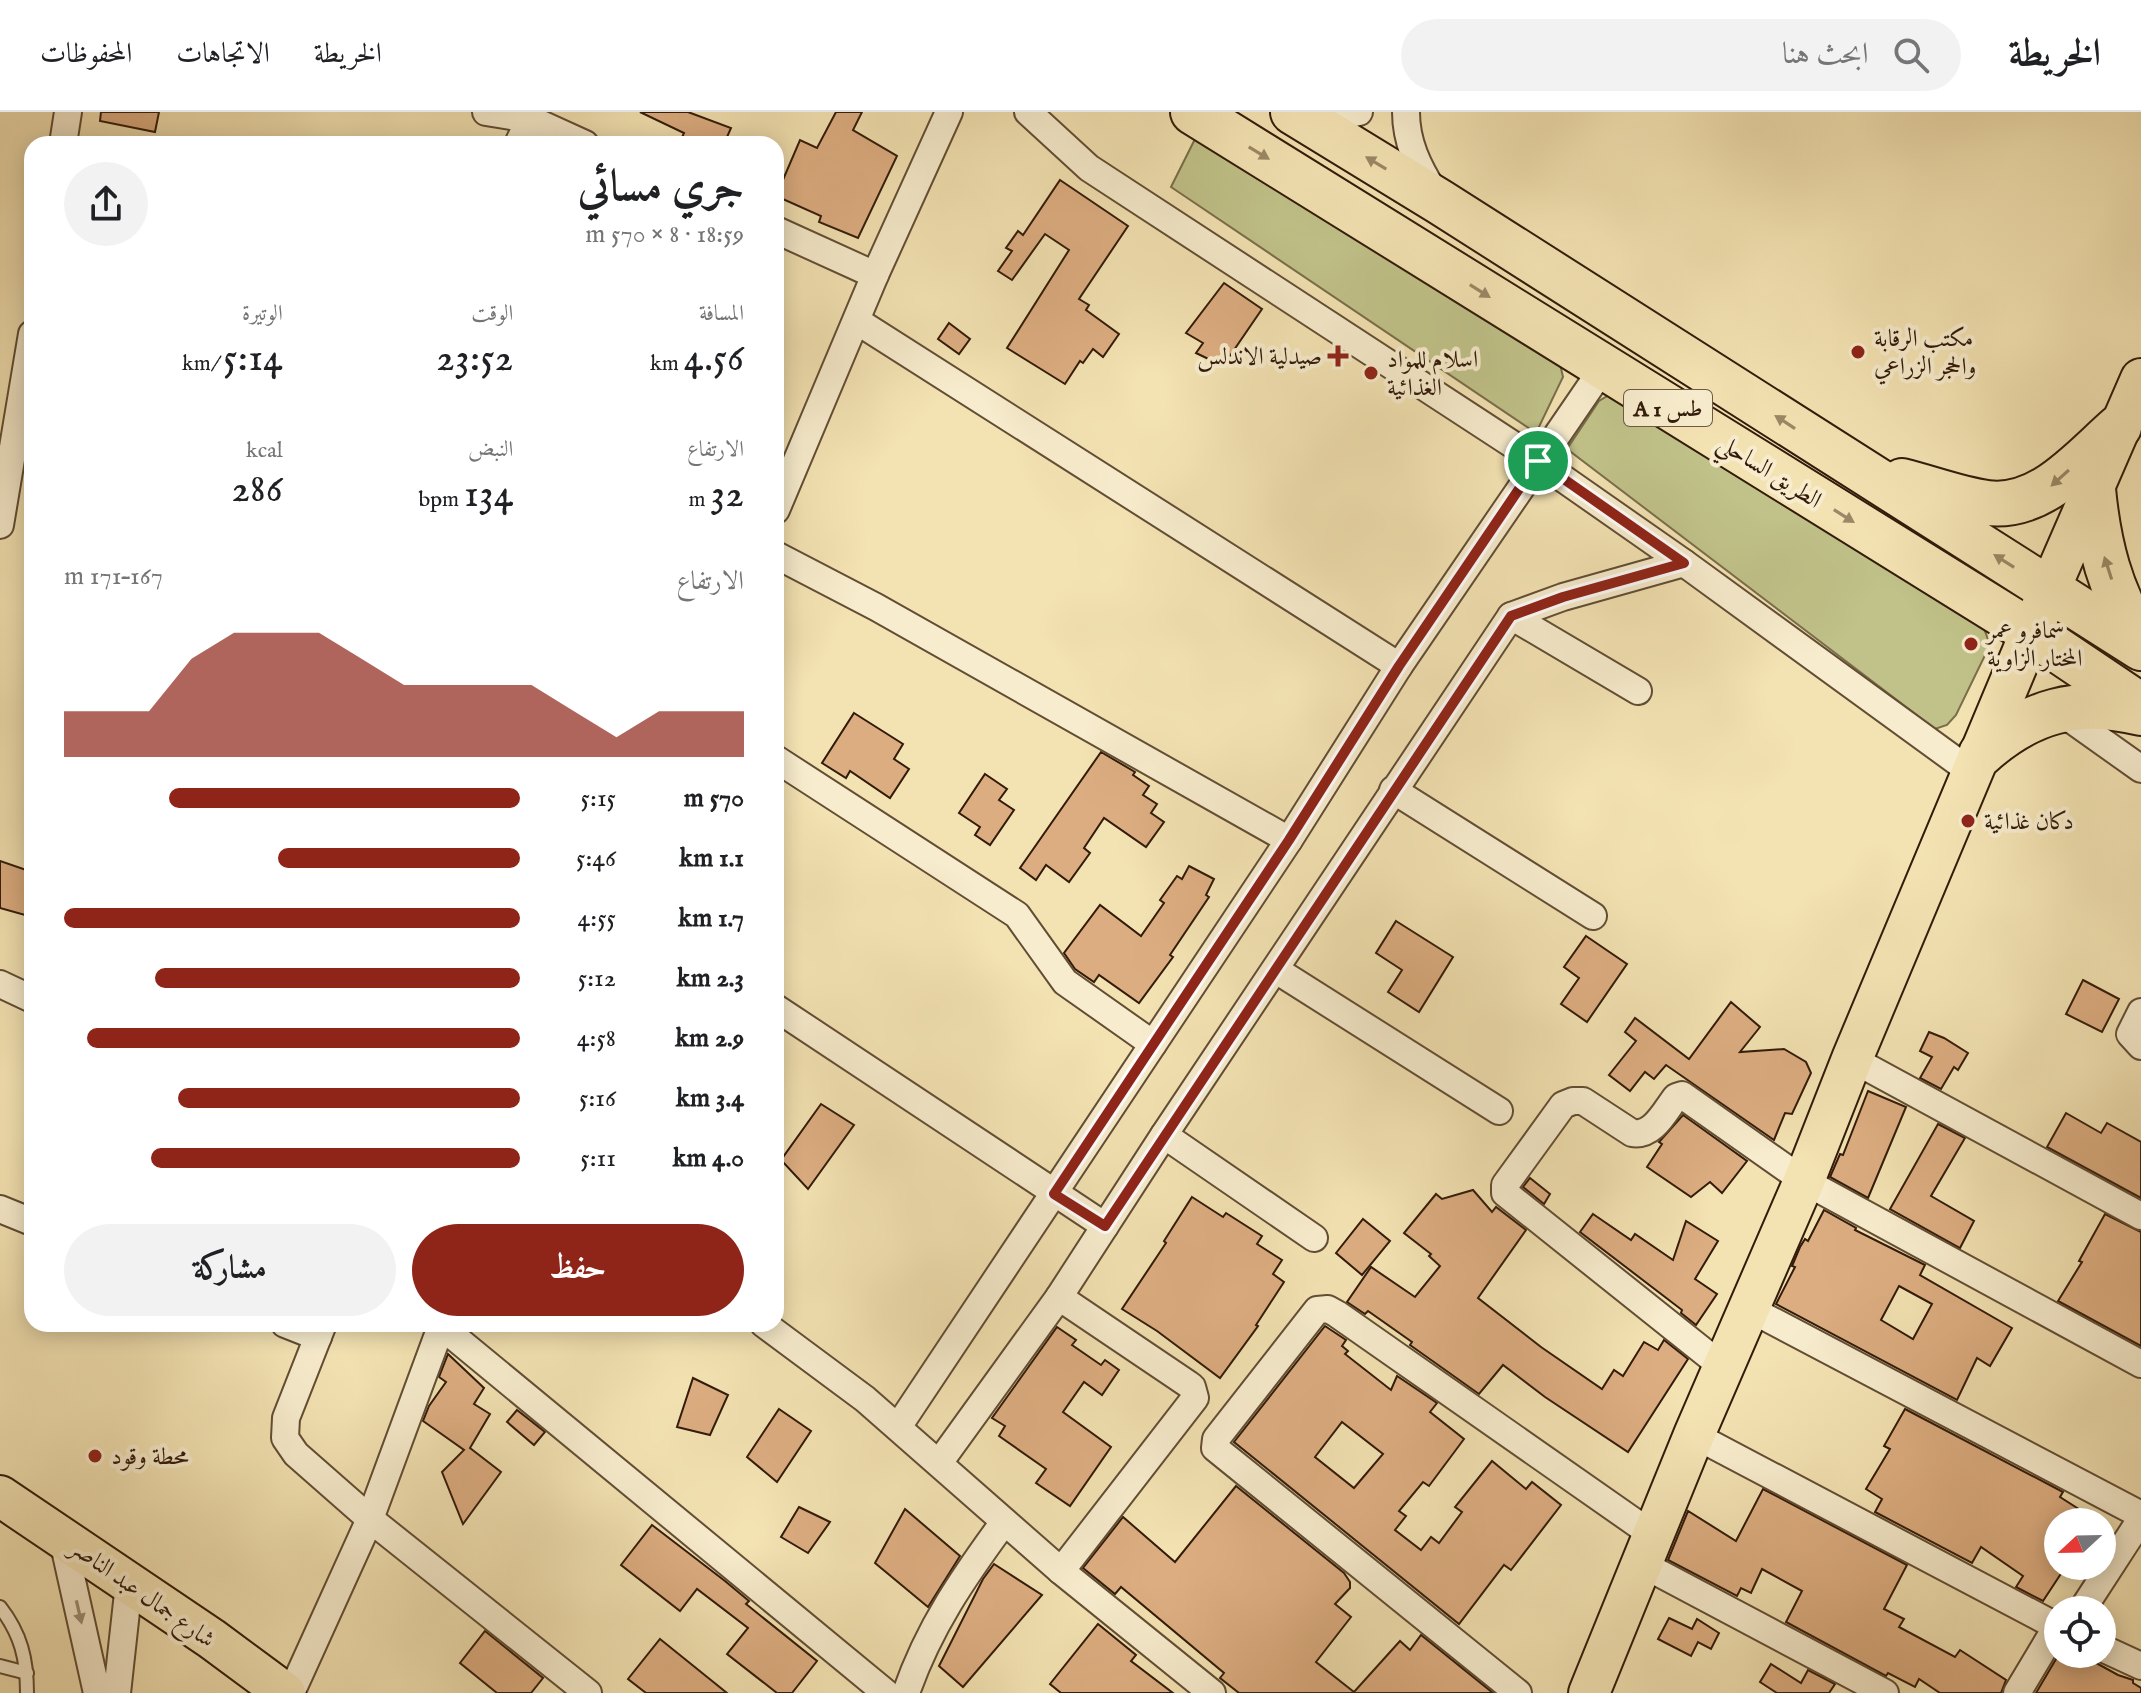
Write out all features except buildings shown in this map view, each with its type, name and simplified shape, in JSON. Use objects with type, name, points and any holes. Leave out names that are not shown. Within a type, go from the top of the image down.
[{"type":"highway","name":"الطريق الساحلي","points":[[1193,112],[2031,632],[2141,706]]},
{"type":"highway","name":"الطريق الساحلي","points":[[1301,117],[1440,202],[2141,648]]},
{"type":"highway","points":[[1861,471],[1988,503],[2010,503],[2032,497],[2051,486],[2119,427]]},
{"type":"highway","points":[[2093,489],[2101,548],[2110,577],[2141,639]]},
{"type":"highway","points":[[1978,764],[2016,726],[2058,710],[2083,706],[2141,713]]},
{"type":"main road","points":[[1594,1691],[1694,1435],[1804,1181],[2049,589],[2141,382]]},
{"type":"main road","name":"شارع جمال عبد الناصر","points":[[0,1496],[285,1693]]},
{"type":"street","points":[[64,136],[68,112]]},
{"type":"street","points":[[486,112],[530,119],[567,136]]},
{"type":"street","points":[[784,491],[875,275],[949,112]]},
{"type":"street","points":[[1028,112],[1089,168],[1538,461],[1978,764]]},
{"type":"street","points":[[1301,117],[1346,117],[1359,112]]},
{"type":"street","points":[[1406,112],[1406,129],[1413,154],[1440,202]]},
{"type":"street","points":[[522,136],[530,119]]},
{"type":"street","points":[[784,234],[875,275]]},
{"type":"street","points":[[857,321],[1399,666]]},
{"type":"street","points":[[898,1427],[1289,840],[1399,666],[1603,368]]},
{"type":"street","points":[[0,525],[24,382]]},
{"type":"street","points":[[784,559],[876,607],[1289,840]]},
{"type":"street","points":[[939,1463],[1059,1297],[1511,616],[1563,597],[1684,563]]},
{"type":"street","points":[[1511,616],[1638,691]]},
{"type":"street","points":[[2058,710],[2141,769]]},
{"type":"street","points":[[784,764],[1017,915],[1065,982],[1153,1044]]},
{"type":"street","points":[[1393,790],[1593,916]]},
{"type":"street","points":[[1276,970],[1499,1111]]},
{"type":"street","points":[[0,984],[24,995]]},
{"type":"street","points":[[2141,1012],[2130,1034],[2141,1046]]},
{"type":"street","points":[[784,1013],[1105,1226]]},
{"type":"street","points":[[1852,1059],[2141,1216]]},
{"type":"street","points":[[1723,1367],[1508,1195],[1504,1187],[1568,1102],[1583,1101],[1632,1133],[1642,1134],[1651,1129],[1680,1095],[1804,1181],[2141,1364]]},
{"type":"street","points":[[1164,1135],[1314,1238]]},
{"type":"street","points":[[0,1209],[24,1219]]},
{"type":"street","points":[[1059,1297],[1188,1384],[1195,1398],[1061,1571]]},
{"type":"street","points":[[1748,1308],[2141,1517],[2091,1596]]},
{"type":"street","points":[[1518,1693],[1215,1448],[1216,1439],[1317,1310],[1328,1309],[1337,1314],[1648,1549],[1885,1693]]},
{"type":"street","points":[[321,1332],[286,1418],[285,1438],[296,1454],[370,1519],[588,1693]]},
{"type":"street","points":[[291,1693],[370,1519],[438,1332]]},
{"type":"street","points":[[449,1332],[886,1693]]},
{"type":"street","points":[[775,1332],[898,1427],[1061,1571],[1212,1693]]},
{"type":"street","points":[[1694,1435],[2044,1620]]},
{"type":"street","points":[[906,1693],[923,1647],[943,1610],[1004,1522]]},
{"type":"street","points":[[62,1536],[97,1693]]},
{"type":"street","points":[[117,1693],[129,1584]]},
{"type":"street","points":[[2017,1693],[2044,1648]]},
{"type":"street","points":[[2116,1654],[2141,1666]]},
{"type":"lane","points":[[0,1607],[19,1635],[27,1673],[27,1693]]},
{"type":"lane","points":[[0,1666],[27,1673]]},
{"type":"green space","points":[[1200,129],[1560,364],[1563,377],[1536,433],[1171,187]]},
{"type":"green space","points":[[1614,392],[1982,623],[1990,645],[1956,715],[1947,725],[1935,729],[1567,449],[1599,401]]},
{"type":"place","name":"مكتب الرقابة والحجر الزراعي","points":[[1858,352]]},
{"type":"place","name":"صيدلية الاندلس","points":[[1338,356]]},
{"type":"place","name":"اسلام للمواد الغذائية","points":[[1371,373]]},
{"type":"place","name":"سمافرو عمر المختار الزاوية","points":[[1971,644]]},
{"type":"place","name":"دكان غذائية","points":[[1968,821]]},
{"type":"place","name":"محطة وقود","points":[[95,1456]]},
{"type":"route","points":[[1538,461],[1684,563],[1563,597],[1511,616],[1105,1226],[1054,1194],[1289,840],[1399,666],[1538,461]]}]
